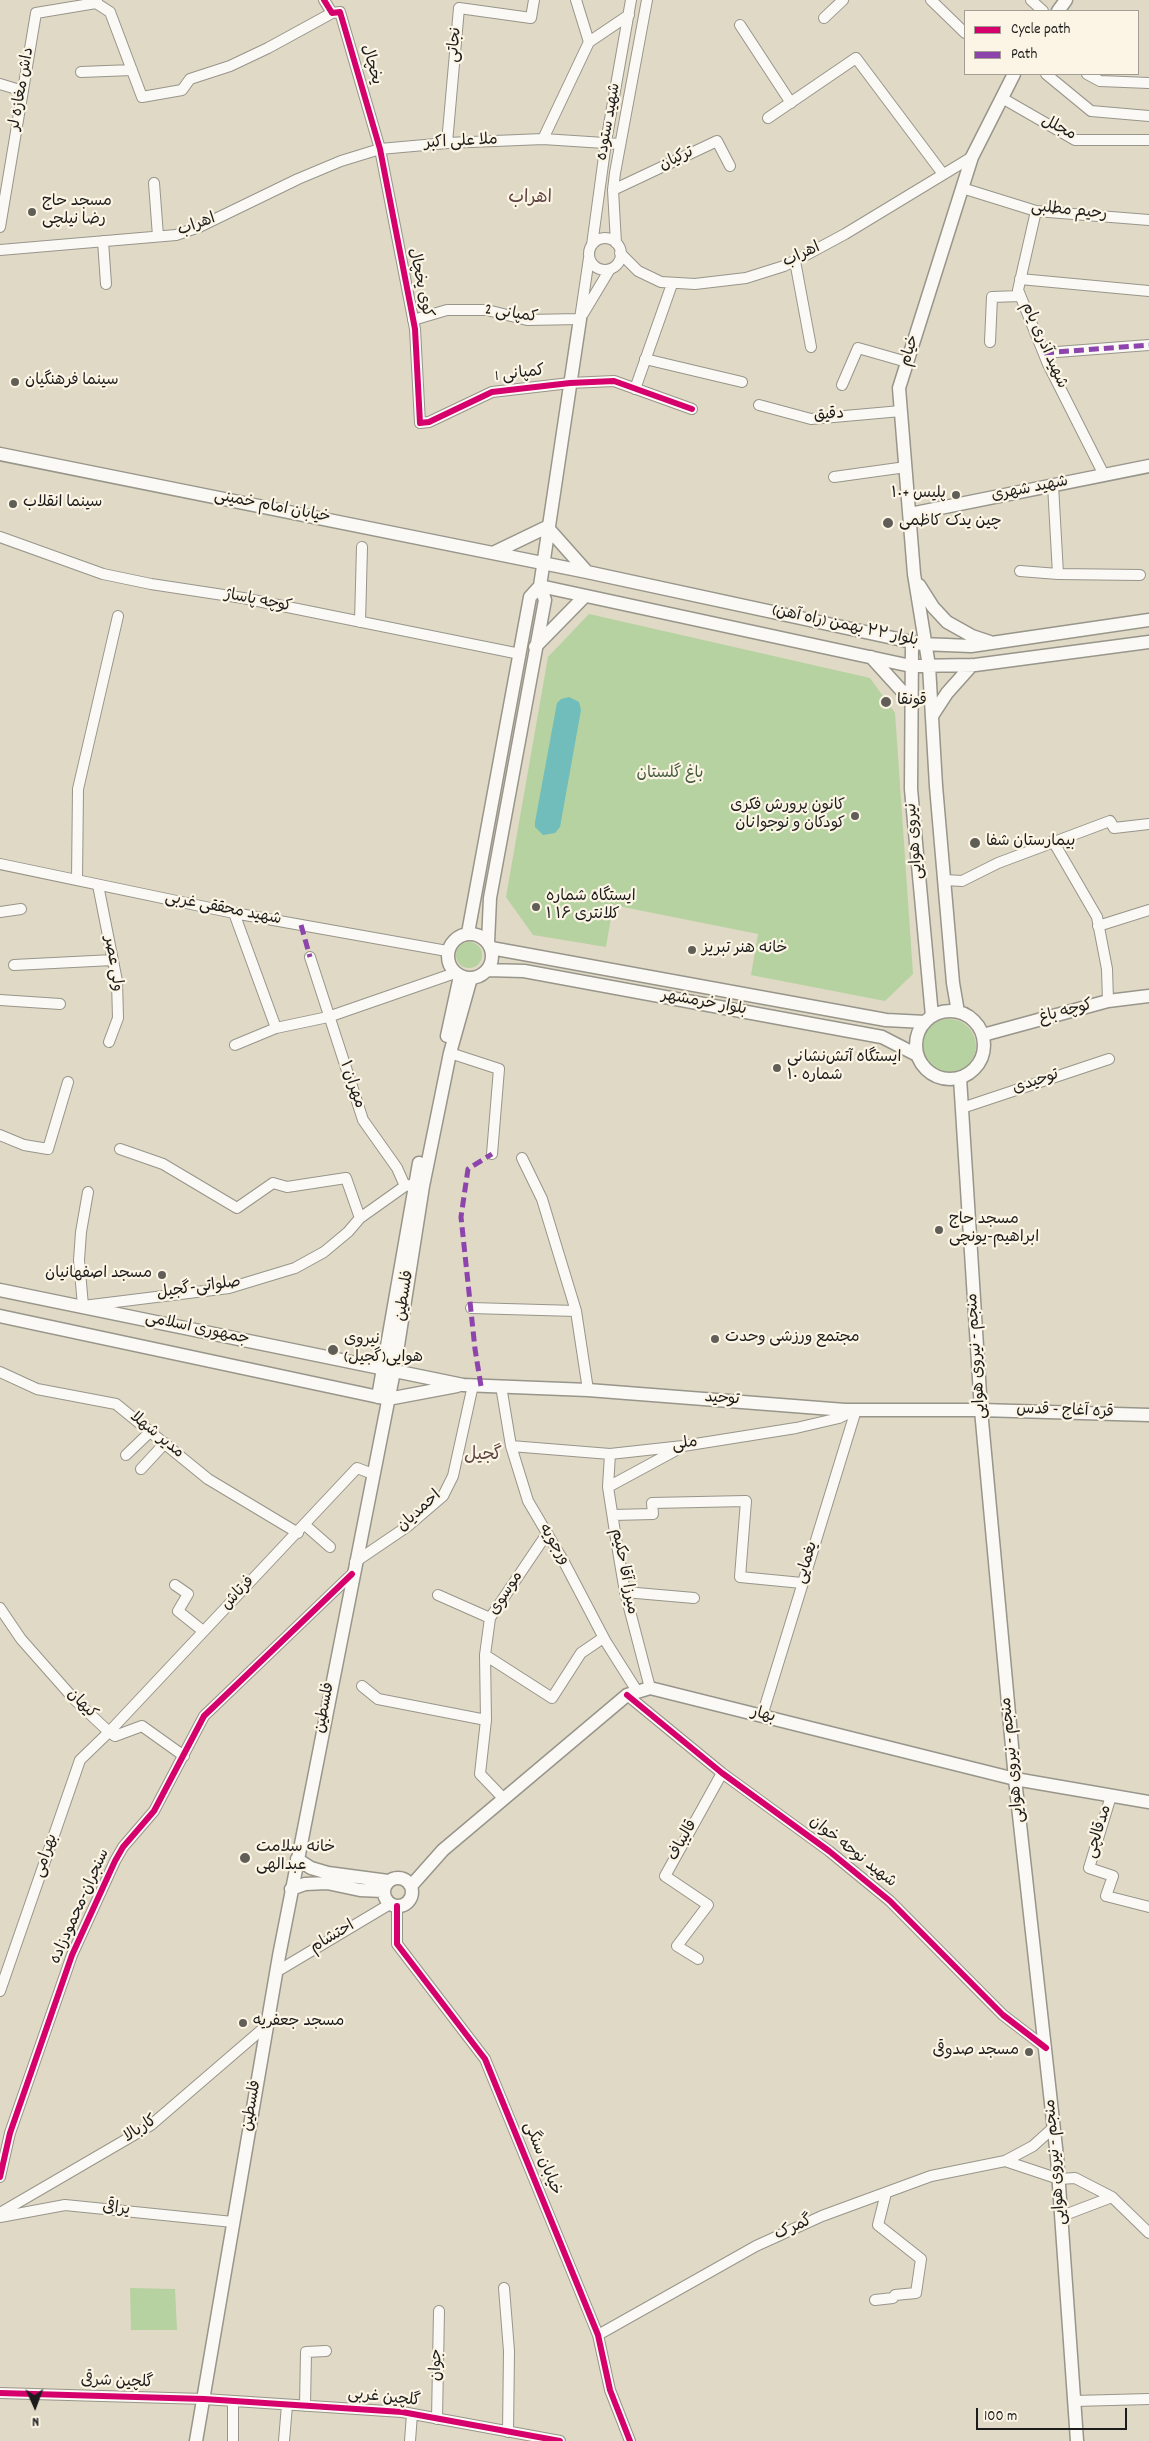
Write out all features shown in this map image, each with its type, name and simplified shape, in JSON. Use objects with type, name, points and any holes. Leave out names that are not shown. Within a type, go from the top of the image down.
[{"type":"main road","name":"خیام","points":[[929,666],[914,574],[899,388],[972,157],[1002,98],[1011,75]]},
{"type":"main road","points":[[490,946],[480,936],[468,933],[453,941],[448,951],[448,963],[462,976],[487,970],[492,960],[490,946],[490,898],[545,600],[540,586],[547,527],[580,320]]},
{"type":"main road","name":"خیابان امام خمینی","points":[[0,454],[543,563]]},
{"type":"main road","name":"شهید شهری","points":[[910,514],[1149,466]]},
{"type":"main road","points":[[493,553],[547,527]]},
{"type":"main road","points":[[547,527],[587,572]]},
{"type":"main road","name":"بلوار ۲۲ بهمن (راه آهن)","points":[[543,563],[926,644],[971,646],[1149,620]]},
{"type":"main road","points":[[914,574],[921,591],[947,622],[972,636],[995,643]]},
{"type":"main road","points":[[468,933],[530,596],[540,586]]},
{"type":"main road","name":"بلوار ۲۲ بهمن (راه آهن)","points":[[540,586],[911,666],[972,665],[1149,642]]},
{"type":"main road","points":[[535,647],[585,596]]},
{"type":"main road","name":"نیروی هوایی","points":[[912,642],[911,790],[928,1019]]},
{"type":"main road","points":[[871,657],[911,701]]},
{"type":"main road","points":[[932,716],[947,693],[972,665]]},
{"type":"main road","name":"نیروی هوایی","points":[[929,666],[953,983],[958,1012]]},
{"type":"main road","name":"بلوار خرمشهر","points":[[490,946],[662,980],[886,1020],[928,1019]]},
{"type":"main road","name":"بلوار خرمشهر","points":[[487,970],[524,971],[882,1037],[917,1055]]},
{"type":"main road","name":"فلسطین","points":[[414,1186],[450,1053],[462,976]]},
{"type":"main road","name":"فلسطین","points":[[196,2441],[266,2026],[373,1474],[414,1186],[462,976]]},
{"type":"main road","points":[[658,996],[662,980]]},
{"type":"main road","name":"کوچه باغ","points":[[983,1035],[1108,1001],[1149,996]]},
{"type":"main road","points":[[940,1012],[958,1012],[974,1020],[983,1035],[984,1044],[980,1061],[975,1068],[960,1078],[952,1079],[934,1075],[921,1063],[917,1055],[917,1037],[928,1019],[940,1012]]},
{"type":"main road","name":"منجم - نیروی هوایی","points":[[960,1078],[981,1410],[1015,1779],[1059,2179],[1077,2441]]},
{"type":"main road","name":"جمهوری اسلامی","points":[[0,1290],[468,1385]]},
{"type":"main road","name":"جمهوری اسلامی","points":[[0,1316],[383,1398]]},
{"type":"main road","points":[[383,1398],[468,1385]]},
{"type":"main road","name":"توحید","points":[[468,1385],[588,1390],[856,1410],[981,1410]]},
{"type":"main road","name":"قره آغاج - قدس","points":[[981,1410],[1149,1415]]},
{"type":"main road","name":"بهار","points":[[411,1886],[432,1860],[504,1799],[632,1693],[650,1688],[1015,1779],[1149,1802]]},
{"type":"main road","points":[[297,1859],[311,1868],[328,1873],[390,1883]]},
{"type":"main road","name":"بهار","points":[[390,1883],[432,1860]]},
{"type":"main road","points":[[291,1890],[305,1884],[327,1883],[360,1890],[390,1883],[406,1880],[411,1886],[412,1893],[409,1900],[394,1905],[385,1898],[390,1883]]},
{"type":"street","name":"یخچال","points":[[324,0],[332,13],[340,12],[380,149]]},
{"type":"street","name":"نجاتی","points":[[447,143],[458,8],[531,18],[534,0]]},
{"type":"street","points":[[576,0],[589,42]]},
{"type":"street","name":"شهید ستوده","points":[[592,245],[606,142],[632,0]]},
{"type":"street","name":"شهید ستوده","points":[[618,248],[613,190],[647,0]]},
{"type":"street","points":[[824,18],[843,0]]},
{"type":"street","points":[[931,0],[964,32]]},
{"type":"street","points":[[1031,0],[1042,10]]},
{"type":"street","points":[[97,1],[110,12],[142,97],[182,90],[190,79],[230,66],[332,13]]},
{"type":"street","name":"داش مغازه لر","points":[[0,227],[4,181],[23,91],[36,13],[97,1]]},
{"type":"street","points":[[543,139],[589,42],[629,15]]},
{"type":"street","points":[[740,25],[790,103]]},
{"type":"street","points":[[768,118],[856,58],[943,174]]},
{"type":"street","points":[[81,72],[132,70]]},
{"type":"street","points":[[1047,75],[1091,111],[1149,116]]},
{"type":"street","points":[[1089,75],[1100,81],[1149,83]]},
{"type":"street","points":[[0,84],[23,91]]},
{"type":"street","name":"مجلل","points":[[1002,98],[1075,140],[1149,140]]},
{"type":"street","name":"ملا علی اکبر","points":[[380,149],[447,143],[543,139],[620,144]]},
{"type":"street","name":"ترکیان","points":[[613,190],[717,141],[730,166]]},
{"type":"street","name":"اهراب","points":[[0,250],[176,235],[199,228],[298,179],[341,161],[380,149]]},
{"type":"street","name":"کوی یخچال","points":[[380,149],[413,320],[420,423]]},
{"type":"street","name":"اهراب","points":[[618,248],[638,271],[660,282],[672,284],[730,281],[753,276],[795,261],[846,234],[972,157]]},
{"type":"street","points":[[154,183],[158,236]]},
{"type":"street","name":"رحیم مطلبی","points":[[962,188],[1036,211],[1149,220]]},
{"type":"street","name":"شهید آذری یام","points":[[1036,211],[1018,290],[1044,353],[1104,475]]},
{"type":"street","points":[[603,238],[618,248],[618,263],[610,269],[580,320],[592,245],[603,238]]},
{"type":"street","points":[[103,241],[106,284]]},
{"type":"street","points":[[589,258],[595,266],[610,269]]},
{"type":"street","points":[[795,261],[811,347]]},
{"type":"street","points":[[1020,279],[1149,291]]},
{"type":"street","points":[[635,389],[672,284]]},
{"type":"street","points":[[990,342],[992,296],[1020,296]]},
{"type":"street","name":"کمپانی 2","points":[[413,320],[447,310],[487,310],[527,320],[580,320]]},
{"type":"street","points":[[1044,353],[1149,345]]},
{"type":"street","points":[[842,385],[858,348],[907,362]]},
{"type":"street","points":[[645,360],[742,382]]},
{"type":"street","name":"کمپانی 1","points":[[420,423],[429,422],[492,392],[570,383],[614,381],[692,410]]},
{"type":"street","name":"دقیق","points":[[759,405],[811,419],[901,411]]},
{"type":"street","points":[[834,476],[906,467]]},
{"type":"street","points":[[1053,485],[1058,574]]},
{"type":"street","name":"کوچه پاساژ","points":[[0,537],[61,561],[103,574],[151,584],[243,598],[520,654]]},
{"type":"street","points":[[360,622],[362,547]]},
{"type":"street","points":[[1020,571],[1058,574],[1140,575]]},
{"type":"street","points":[[77,880],[78,789],[118,616]]},
{"type":"street","points":[[945,880],[962,881],[998,863],[1110,821],[1114,828],[1149,824]]},
{"type":"street","points":[[1053,841],[1096,918],[1107,969],[1108,1001]]},
{"type":"street","name":"شهید محققی غربی","points":[[0,864],[234,913],[448,951]]},
{"type":"street","name":"ولی عصر","points":[[98,884],[117,981],[118,1018],[109,1042]]},
{"type":"street","points":[[0,912],[21,909]]},
{"type":"street","points":[[1098,926],[1149,910]]},
{"type":"street","points":[[234,913],[276,1028]]},
{"type":"street","name":"مهران ۱","points":[[310,957],[328,1017],[364,1120],[396,1168],[414,1186]]},
{"type":"street","points":[[14,965],[113,960]]},
{"type":"street","points":[[235,1046],[276,1028],[328,1017],[462,976]]},
{"type":"street","points":[[0,1000],[60,1004]]},
{"type":"street","points":[[450,1053],[499,1069],[492,1154]]},
{"type":"street","name":"توحیدی","points":[[962,1108],[1109,1059]]},
{"type":"street","points":[[0,1135],[24,1145],[48,1148],[68,1082]]},
{"type":"street","points":[[120,1149],[163,1164],[237,1208],[272,1183],[288,1188],[346,1178],[360,1218]]},
{"type":"street","points":[[522,1158],[542,1200],[576,1310],[588,1390]]},
{"type":"street","name":"صلواتی-گجیل","points":[[83,1306],[229,1288],[295,1268],[324,1252],[348,1232],[360,1218],[414,1186]]},
{"type":"street","points":[[83,1306],[79,1260],[81,1232],[88,1192]]},
{"type":"street","points":[[471,1308],[576,1310]]},
{"type":"street","name":"مدیر شهلا","points":[[0,1372],[37,1389],[116,1404],[208,1479],[301,1529],[330,1547]]},
{"type":"street","name":"احمدیان","points":[[354,1568],[443,1496],[452,1476],[468,1385]]},
{"type":"street","name":"ورجویه","points":[[501,1386],[511,1446],[528,1501],[546,1535],[564,1562],[632,1693]]},
{"type":"street","name":"ملی","points":[[511,1446],[610,1454],[683,1446],[796,1428],[839,1418],[856,1410]]},
{"type":"street","name":"یغمایی","points":[[762,1716],[856,1410]]},
{"type":"street","points":[[126,1455],[151,1431]]},
{"type":"street","points":[[141,1469],[165,1443]]},
{"type":"street","points":[[608,1487],[683,1446]]},
{"type":"street","name":"میرزا آقا حکیم","points":[[610,1454],[608,1487],[625,1592],[650,1688]]},
{"type":"street","name":"فرتاش","points":[[109,1732],[357,1468],[373,1474]]},
{"type":"street","points":[[612,1515],[653,1514],[652,1503],[746,1501],[740,1577],[802,1583]]},
{"type":"street","name":"موسوی","points":[[504,1799],[480,1774],[486,1720],[485,1654],[490,1618],[546,1535]]},
{"type":"street","name":"سنجران-محمودزاده","points":[[0,2178],[5,2133],[72,1955],[123,1847],[154,1811],[204,1716],[354,1568]]},
{"type":"street","points":[[175,1585],[188,1594],[178,1611],[203,1631]]},
{"type":"street","points":[[625,1592],[694,1598]]},
{"type":"street","points":[[438,1595],[490,1618]]},
{"type":"street","name":"کیهان","points":[[0,1608],[21,1639],[62,1686],[109,1732],[115,1736],[142,1726],[184,1756]]},
{"type":"street","points":[[485,1654],[552,1698],[581,1652],[603,1638]]},
{"type":"street","points":[[362,1686],[378,1699],[486,1720]]},
{"type":"street","name":"شهید نوحه خوان","points":[[632,1693],[722,1773],[829,1851],[890,1901],[1003,2014],[1046,2048]]},
{"type":"street","name":"بهرامی","points":[[0,1991],[80,1760],[109,1732]]},
{"type":"street","name":"قالیباف","points":[[698,1959],[677,1946],[708,1905],[665,1876],[722,1773]]},
{"type":"street","name":"مدقالچی","points":[[1111,1796],[1089,1868],[1113,1876],[1106,1896],[1149,1907]]},
{"type":"street","name":"احتشام","points":[[276,1972],[394,1905]]},
{"type":"street","name":"خیابان سنگی","points":[[394,1905],[397,1944],[485,2058],[598,2335],[610,2390],[630,2441]]},
{"type":"street","name":"کاربالا","points":[[0,2215],[151,2125],[266,2026]]},
{"type":"street","name":"گمرک","points":[[598,2335],[756,2246],[822,2216],[931,2176],[1005,2161],[1033,2146],[1054,2127]]},
{"type":"street","name":"گمرک","points":[[1005,2161],[1059,2179],[1075,2178],[1112,2197],[1149,2232]]},
{"type":"street","points":[[875,2300],[893,2298],[895,2295],[916,2293],[921,2259],[878,2225],[886,2193]]},
{"type":"street","points":[[1062,2216],[1112,2197]]},
{"type":"street","name":"یراقی","points":[[0,2215],[65,2205],[234,2222]]},
{"type":"street","points":[[504,2288],[509,2351],[508,2432]]},
{"type":"street","name":"جوان","points":[[437,2419],[439,2310]]},
{"type":"street","points":[[305,2406],[306,2352],[326,2351]]},
{"type":"street","name":"گلچین شرقی","points":[[0,2393],[204,2399]]},
{"type":"street","name":"گلچین غربی","points":[[204,2399],[412,2414],[560,2441]]},
{"type":"street","points":[[1074,2401],[1149,2399]]},
{"type":"street","points":[[233,2401],[233,2441]]},
{"type":"street","points":[[284,2441],[287,2405]]},
{"type":"street","points":[[410,2441],[412,2414]]},
{"type":"green space","name":"باغ گلستان","points":[[589,614],[870,678],[895,713],[913,974],[885,1001],[751,975],[758,934],[613,905],[606,947],[533,935],[506,897],[548,657]]},
{"type":"green space","points":[[469,942],[478,946],[482,955],[478,964],[469,968],[460,964],[456,955],[460,946]]},
{"type":"green space","points":[[944,1019],[954,1019],[964,1023],[972,1031],[976,1046],[972,1061],[964,1069],[954,1073],[944,1073],[934,1069],[926,1061],[922,1051],[922,1041],[926,1031],[934,1023]]},
{"type":"green space","points":[[130,2288],[175,2289],[177,2330],[131,2330]]},
{"type":"water","points":[[569,697],[579,702],[581,710],[560,827],[555,833],[543,835],[535,827],[535,822],[557,703],[561,699]]},
{"type":"marked path","points":[[1044,353],[1149,345]]},
{"type":"marked path","points":[[301,925],[310,957]]},
{"type":"marked path","points":[[481,1386],[475,1349],[461,1217],[468,1169],[492,1154]]},
{"type":"cycle path","points":[[324,0],[332,13],[340,12],[380,149],[415,329],[420,423],[429,422],[492,392],[570,383],[614,381],[692,409]]},
{"type":"cycle path","points":[[0,2177],[10,2133],[72,1955],[123,1847],[154,1811],[204,1716],[352,1574]]},
{"type":"cycle path","points":[[627,1695],[722,1773],[829,1851],[890,1901],[1003,2015],[1046,2048]]},
{"type":"cycle path","points":[[397,1906],[397,1944],[485,2059],[598,2335],[610,2390],[630,2441]]},
{"type":"cycle path","points":[[0,2393],[204,2399],[402,2412],[560,2441]]},
{"type":"place","name":"مسجد حاج رضا نیلچی","points":[[32,212]]},
{"type":"place","name":"سینما فرهنگیان","points":[[15,382]]},
{"type":"place","name":"پلیس +۱۰","points":[[956,495]]},
{"type":"place","name":"سینما انقلاب","points":[[13,504]]},
{"type":"place","name":"چین یدک کاظمی","points":[[888,523]]},
{"type":"place","name":"قونقا","points":[[886,702]]},
{"type":"place","name":"کانون پرورش فکری کودکان و نوجوانان","points":[[855,816]]},
{"type":"place","name":"بیمارستان شفا","points":[[975,843]]},
{"type":"place","name":"ایستگاه شماره ۱ کلانتری ۱۶","points":[[536,907]]},
{"type":"place","name":"خانه هنر تبریز","points":[[692,950]]},
{"type":"place","name":"ایستگاه آتش‌نشانی شماره ۱۰","points":[[777,1068]]},
{"type":"place","name":"مسجد حاج ابراهیم-یونچی","points":[[939,1230]]},
{"type":"place","name":"مسجد اصفهانیان","points":[[162,1275]]},
{"type":"place","name":"مجتمع ورزشی وحدت","points":[[715,1339]]},
{"type":"place","name":"نیروی هوایی(گجیل)","points":[[333,1350]]},
{"type":"place","name":"خانه سلامت عبدالهی","points":[[245,1858]]},
{"type":"place","name":"مسجد جعفریه","points":[[243,2023]]},
{"type":"place","name":"مسجد صدوقی","points":[[1029,2052]]},
{"type":"district","name":"اهراب","points":[[530,200]]},
{"type":"district","name":"گجیل","points":[[483,1457]]}]
